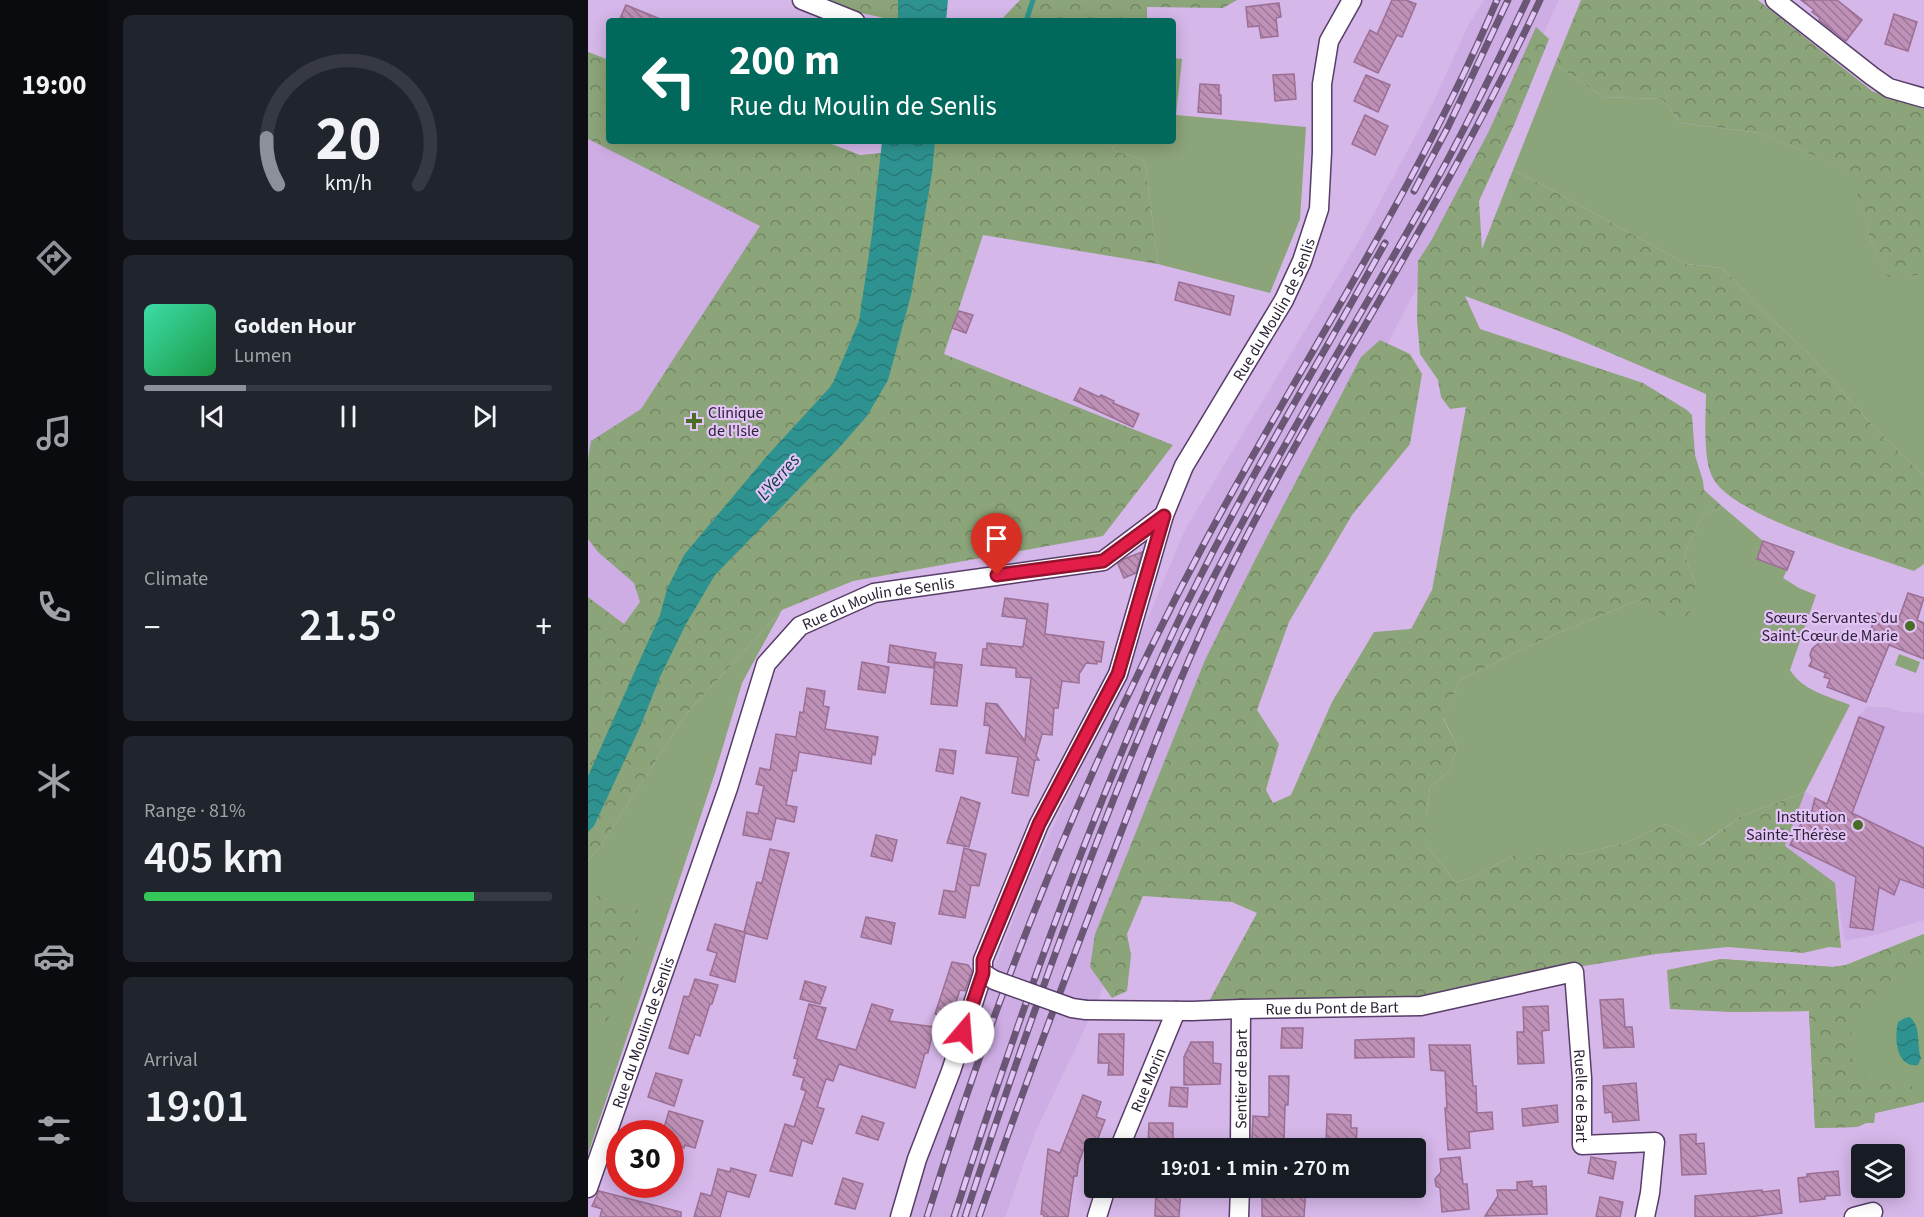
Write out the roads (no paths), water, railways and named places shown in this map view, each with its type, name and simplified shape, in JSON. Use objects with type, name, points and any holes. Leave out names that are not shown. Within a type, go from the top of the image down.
[{"type":"street","points":[[802,0],[847,18]]},
{"type":"street","name":"Rue du Moulin de Senlis","points":[[588,1188],[728,788],[766,664],[800,626],[874,593],[1103,561],[1164,516],[1184,466],[1284,300],[1302,261],[1319,209],[1322,84],[1329,41],[1352,0]]},
{"type":"street","points":[[1775,0],[1889,88],[1924,98]]},
{"type":"street","points":[[900,1217],[917,1159],[951,1071],[983,973],[983,960],[1039,824],[1118,674],[1164,516]]},
{"type":"street","name":"Rue du Pont de Bart","points":[[983,973],[994,980],[1072,1008],[1176,1011],[1421,1006],[1574,972]]},
{"type":"street","name":"Ruelle de Bart","points":[[1574,972],[1582,1078],[1582,1145],[1655,1142],[1645,1217]]},
{"type":"street","name":"Sentier de Bart","points":[[1240,1138],[1241,1009]]},
{"type":"street","name":"Rue Morin","points":[[1124,1138],[1176,1011]]},
{"type":"street","points":[[1097,1217],[1103,1198]]},
{"type":"street","points":[[1239,1217],[1240,1198]]},
{"type":"street","points":[[1854,1217],[1873,1212]]},
{"type":"water","points":[[898,0],[948,0],[946,18],[898,18]]},
{"type":"water","name":"L'Yerres","points":[[882,144],[935,144],[932,173],[911,295],[888,380],[867,416],[839,448],[715,575],[686,624],[594,826],[588,832],[588,776],[660,615],[667,589],[684,555],[766,457],[832,385],[859,321],[872,234]]},
{"type":"water","points":[[1910,1017],[1917,1031],[1921,1058],[1918,1065],[1905,1062],[1898,1051],[1896,1036],[1898,1022]]},
{"type":"waterway","points":[[1027,18],[1033,0]]},
{"type":"railway","points":[[927,1217],[1016,958],[1085,789],[1123,705],[1163,623],[1242,474],[1395,207],[1431,139],[1497,0]]},
{"type":"railway","points":[[1414,191],[1448,127],[1508,0]]},
{"type":"railway","points":[[965,1217],[1078,892],[1121,781],[1168,671],[1228,549],[1453,150],[1527,0]]},
{"type":"railway","points":[[979,1217],[1046,1030],[1140,783],[1213,606],[1285,464],[1456,165],[1540,0]]},
{"type":"railway","points":[[954,1217],[1007,1057],[1064,898],[1158,666],[1193,591],[1239,503],[1385,243]]},
{"type":"place","name":"Clinique de l'Isle","points":[[694,421]]},
{"type":"place","name":"Sœurs Servantes du Saint-Cœur de Marie","points":[[1910,626]]},
{"type":"place","name":"Institution Sainte-Thérèse","points":[[1858,825]]}]
